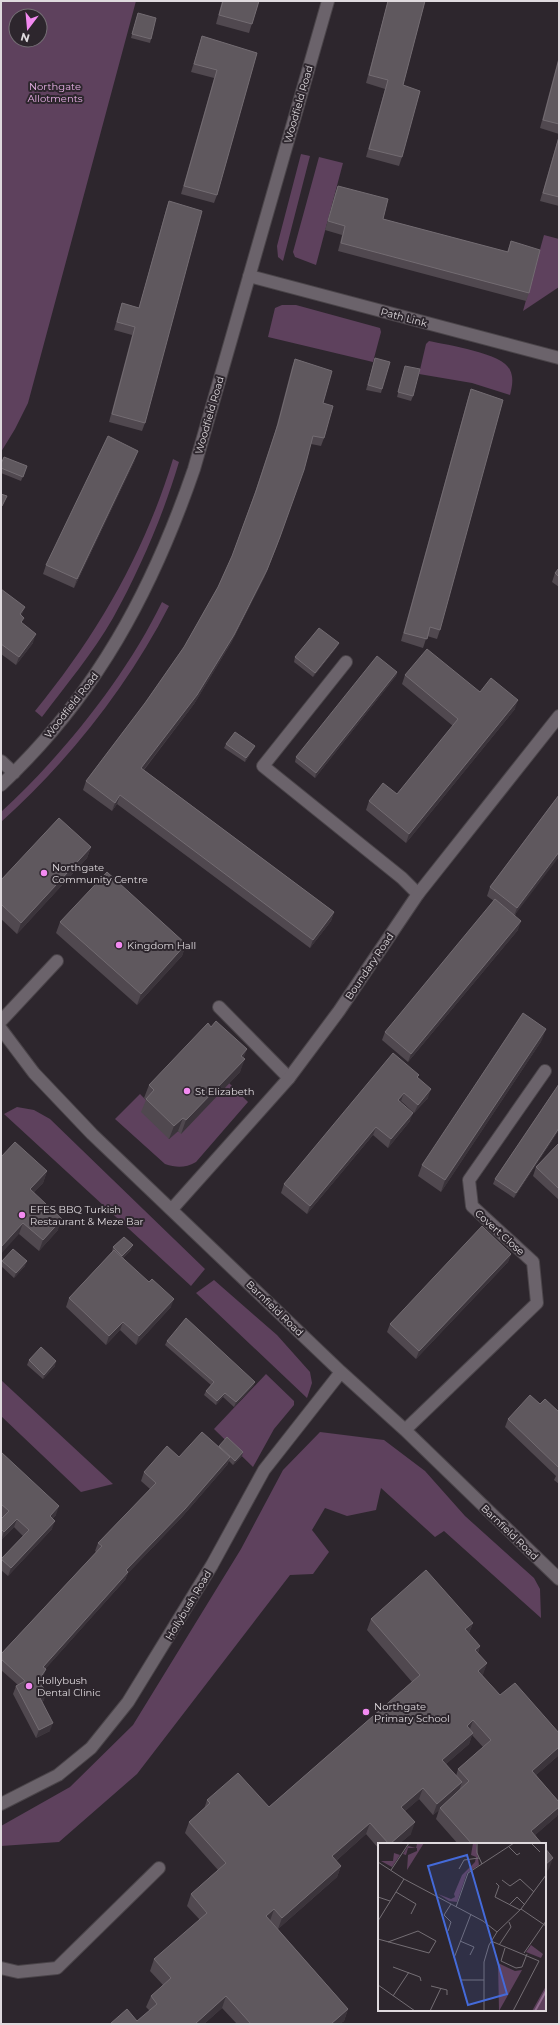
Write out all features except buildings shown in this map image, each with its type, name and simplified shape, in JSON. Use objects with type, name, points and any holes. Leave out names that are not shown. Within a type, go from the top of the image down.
[{"type":"street","name":"Woodfield Road","points":[[1,785],[55,729],[98,672],[133,613],[160,559],[177,518],[194,469],[328,1]]},
{"type":"street","name":"Path Link","points":[[249,276],[559,358]]},
{"type":"street","points":[[346,662],[263,766],[402,878],[418,894]]},
{"type":"street","name":"Boundary Road","points":[[172,1209],[289,1078],[339,1011],[418,894],[559,716]]},
{"type":"street","points":[[1,761],[14,773]]},
{"type":"street","points":[[1,1021],[57,961]]},
{"type":"street","points":[[218,1006],[289,1078]]},
{"type":"street","name":"Barnfield Road","points":[[1,1029],[34,1073],[92,1134],[341,1372],[404,1430],[559,1580]]},
{"type":"street","name":"Covert Close","points":[[404,1430],[537,1303],[533,1262],[472,1206],[469,1180],[545,1071]]},
{"type":"street","name":"Hollybush Road","points":[[1,1804],[58,1775],[91,1748],[128,1702],[212,1565],[264,1470],[341,1372]]},
{"type":"street","points":[[1,1968],[18,1972],[57,1968],[159,1868]]},
{"type":"green space","name":"Northgate Allotments","points":[[1,1],[136,1],[28,403],[1,452]]},
{"type":"green space","points":[[301,154],[310,156],[283,261],[278,257],[277,246]]},
{"type":"green space","points":[[319,157],[343,163],[316,265],[295,257],[293,252]]},
{"type":"green space","points":[[544,235],[559,239],[559,287],[523,311]]},
{"type":"green space","points":[[282,305],[296,305],[380,328],[381,332],[373,362],[268,337],[275,308]]},
{"type":"green space","points":[[429,341],[461,347],[486,354],[505,364],[510,370],[512,376],[510,395],[472,383],[419,374],[426,344]]},
{"type":"green space","points":[[173,459],[179,462],[166,502],[142,561],[123,599],[97,644],[42,717],[35,711],[79,653],[116,592],[133,560],[148,528]]},
{"type":"green space","points":[[162,602],[169,606],[153,636],[135,665],[95,722],[50,774],[1,822],[1,812],[47,766],[69,741],[111,687],[147,631]]},
{"type":"green space","points":[[229,1083],[248,1102],[196,1162],[185,1166],[177,1167],[165,1164],[115,1119],[140,1094],[150,1104],[169,1139],[178,1131],[181,1133]]},
{"type":"green space","points":[[17,1107],[34,1110],[50,1119],[205,1269],[191,1286],[4,1114]]},
{"type":"green space","points":[[214,1280],[277,1335],[310,1372],[312,1383],[307,1398],[196,1293]]},
{"type":"green space","points":[[266,1374],[294,1401],[294,1405],[274,1429],[253,1467],[214,1429]]},
{"type":"green space","points":[[1,1380],[113,1484],[81,1492],[1,1416]]},
{"type":"green space","points":[[320,1432],[384,1440],[425,1471],[465,1516],[534,1578],[540,1589],[541,1618],[444,1531],[435,1537],[381,1488],[376,1510],[347,1516],[325,1508],[312,1530],[329,1552],[313,1574],[290,1575],[137,1774],[59,1842],[1,1846],[1,1826],[70,1787],[133,1725],[241,1549],[283,1470]]},
{"type":"place","name":"Northgate Community Centre","points":[[44,873]]},
{"type":"place","name":"Kingdom Hall","points":[[119,945]]},
{"type":"place","name":"St Elizabeth","points":[[187,1091]]},
{"type":"place","name":"EFES BBQ Turkish Restaurant & Meze Bar","points":[[22,1215]]},
{"type":"place","name":"Hollybush Dental Clinic","points":[[29,1686]]},
{"type":"place","name":"Northgate Primary School","points":[[366,1712]]}]
